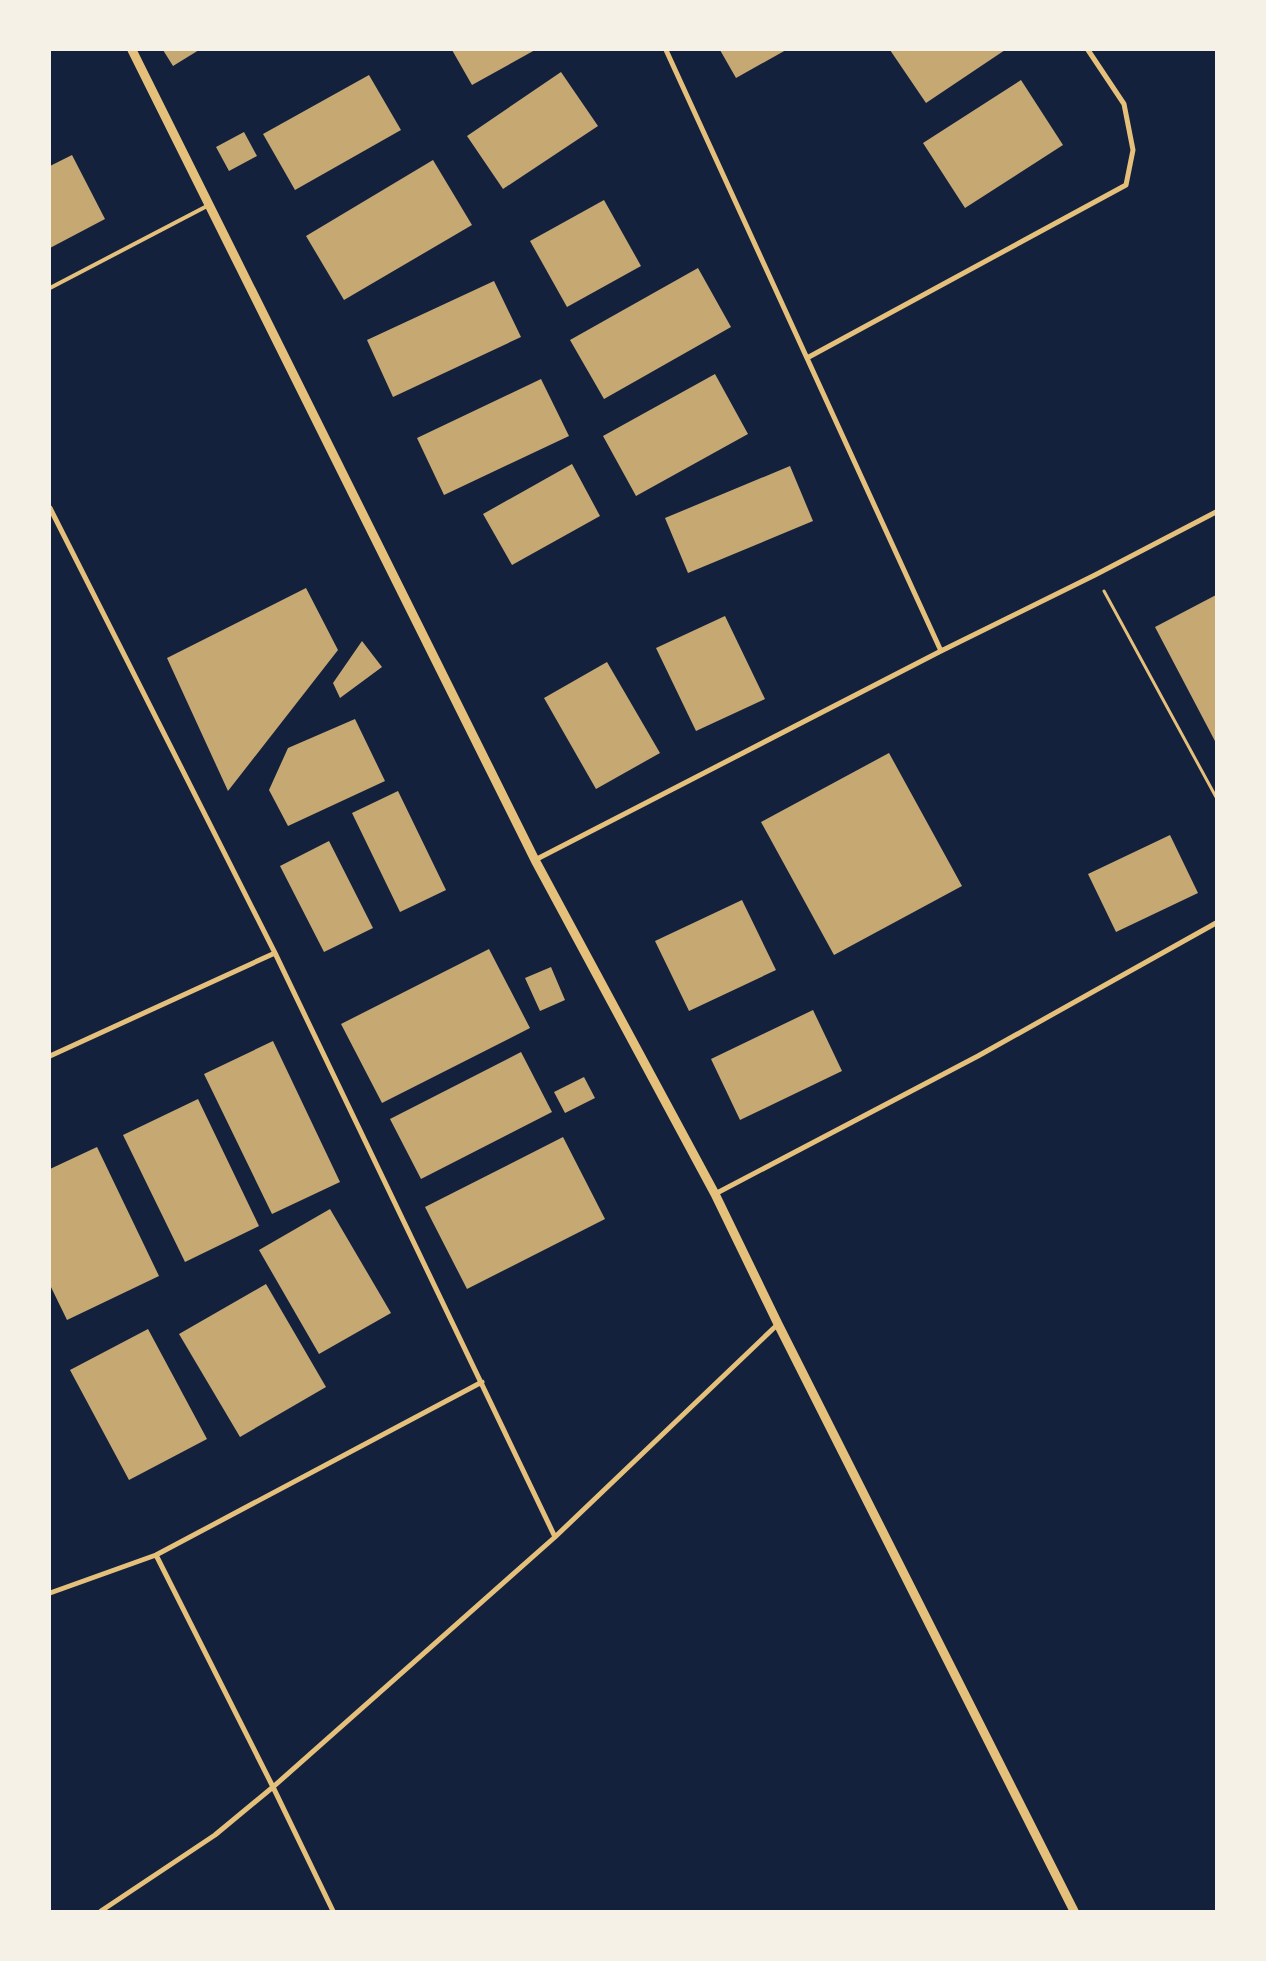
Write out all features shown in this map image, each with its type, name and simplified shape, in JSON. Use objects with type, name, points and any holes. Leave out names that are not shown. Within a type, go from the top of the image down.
[{"type":"street","points":[[132,50],[535,860],[715,1194],[778,1324],[1074,1911]]},
{"type":"street","points":[[666,50],[940,651]]},
{"type":"street","points":[[808,358],[1126,185],[1133,150],[1124,104],[1088,50]]},
{"type":"street","points":[[50,508],[275,952],[555,1537]]},
{"type":"street","points":[[535,860],[940,651],[1095,575],[1216,512]]},
{"type":"street","points":[[715,1194],[978,1056],[1216,923]]},
{"type":"street","points":[[50,1056],[275,952]]},
{"type":"street","points":[[102,1911],[215,1835],[274,1787],[555,1537],[778,1324]]},
{"type":"street","points":[[50,1593],[156,1555],[482,1382]]},
{"type":"street","points":[[156,1555],[274,1787],[333,1911]]},
{"type":"lane","points":[[50,288],[209,205]]},
{"type":"path","points":[[1095,575],[1216,797]]},
{"type":"building","points":[[163,50],[199,50],[173,66]]},
{"type":"building","points":[[452,50],[535,50],[472,85]]},
{"type":"building","points":[[720,50],[786,50],[736,78]]},
{"type":"building","points":[[890,50],[1005,50],[926,103]]},
{"type":"building","points":[[561,72],[598,126],[503,189],[467,136]]},
{"type":"building","points":[[369,75],[401,130],[295,190],[263,134]]},
{"type":"building","points":[[1021,80],[1063,145],[965,208],[923,143]]},
{"type":"building","points":[[244,132],[257,156],[229,171],[216,147]]},
{"type":"building","points":[[72,155],[105,219],[50,248],[50,166]]},
{"type":"building","points":[[433,160],[472,225],[344,300],[306,236]]},
{"type":"building","points":[[604,200],[641,266],[567,307],[530,241]]},
{"type":"building","points":[[698,268],[731,327],[604,399],[570,340]]},
{"type":"building","points":[[494,281],[521,337],[393,397],[367,340]]},
{"type":"building","points":[[715,374],[748,434],[636,496],[603,436]]},
{"type":"building","points":[[541,379],[569,436],[444,495],[417,438]]},
{"type":"building","points":[[572,464],[600,516],[512,565],[483,514]]},
{"type":"building","points":[[790,466],[813,521],[688,573],[665,518]]},
{"type":"building","points":[[306,588],[338,650],[228,791],[167,658]]},
{"type":"building","points":[[1216,595],[1216,743],[1155,627]]},
{"type":"building","points":[[725,616],[765,699],[696,731],[656,648]]},
{"type":"building","points":[[362,641],[382,667],[340,698],[333,683]]},
{"type":"building","points":[[607,662],[660,753],[596,789],[544,698]]},
{"type":"building","points":[[355,719],[385,781],[288,826],[269,790],[288,748]]},
{"type":"building","points":[[889,753],[962,886],[834,955],[761,822]]},
{"type":"building","points":[[398,791],[446,890],[400,912],[352,813]]},
{"type":"building","points":[[1170,835],[1198,893],[1116,932],[1088,874]]},
{"type":"building","points":[[329,841],[373,928],[324,952],[280,866]]},
{"type":"building","points":[[742,900],[776,970],[689,1011],[655,941]]},
{"type":"building","points":[[489,949],[530,1028],[382,1103],[341,1024]]},
{"type":"building","points":[[551,967],[565,1000],[540,1011],[525,978]]},
{"type":"building","points":[[813,1010],[842,1071],[740,1120],[711,1059]]},
{"type":"building","points":[[273,1041],[340,1182],[272,1214],[204,1074]]},
{"type":"building","points":[[521,1052],[552,1112],[421,1179],[390,1119]]},
{"type":"building","points":[[584,1077],[595,1098],[565,1113],[554,1092]]},
{"type":"building","points":[[198,1099],[259,1226],[185,1262],[123,1135]]},
{"type":"building","points":[[563,1137],[605,1219],[467,1289],[425,1207]]},
{"type":"building","points":[[97,1147],[159,1276],[67,1320],[50,1285],[50,1169]]},
{"type":"building","points":[[330,1209],[391,1313],[319,1354],[259,1250]]},
{"type":"building","points":[[266,1284],[326,1387],[240,1437],[179,1334]]},
{"type":"building","points":[[148,1329],[207,1439],[129,1480],[70,1370]]}]
